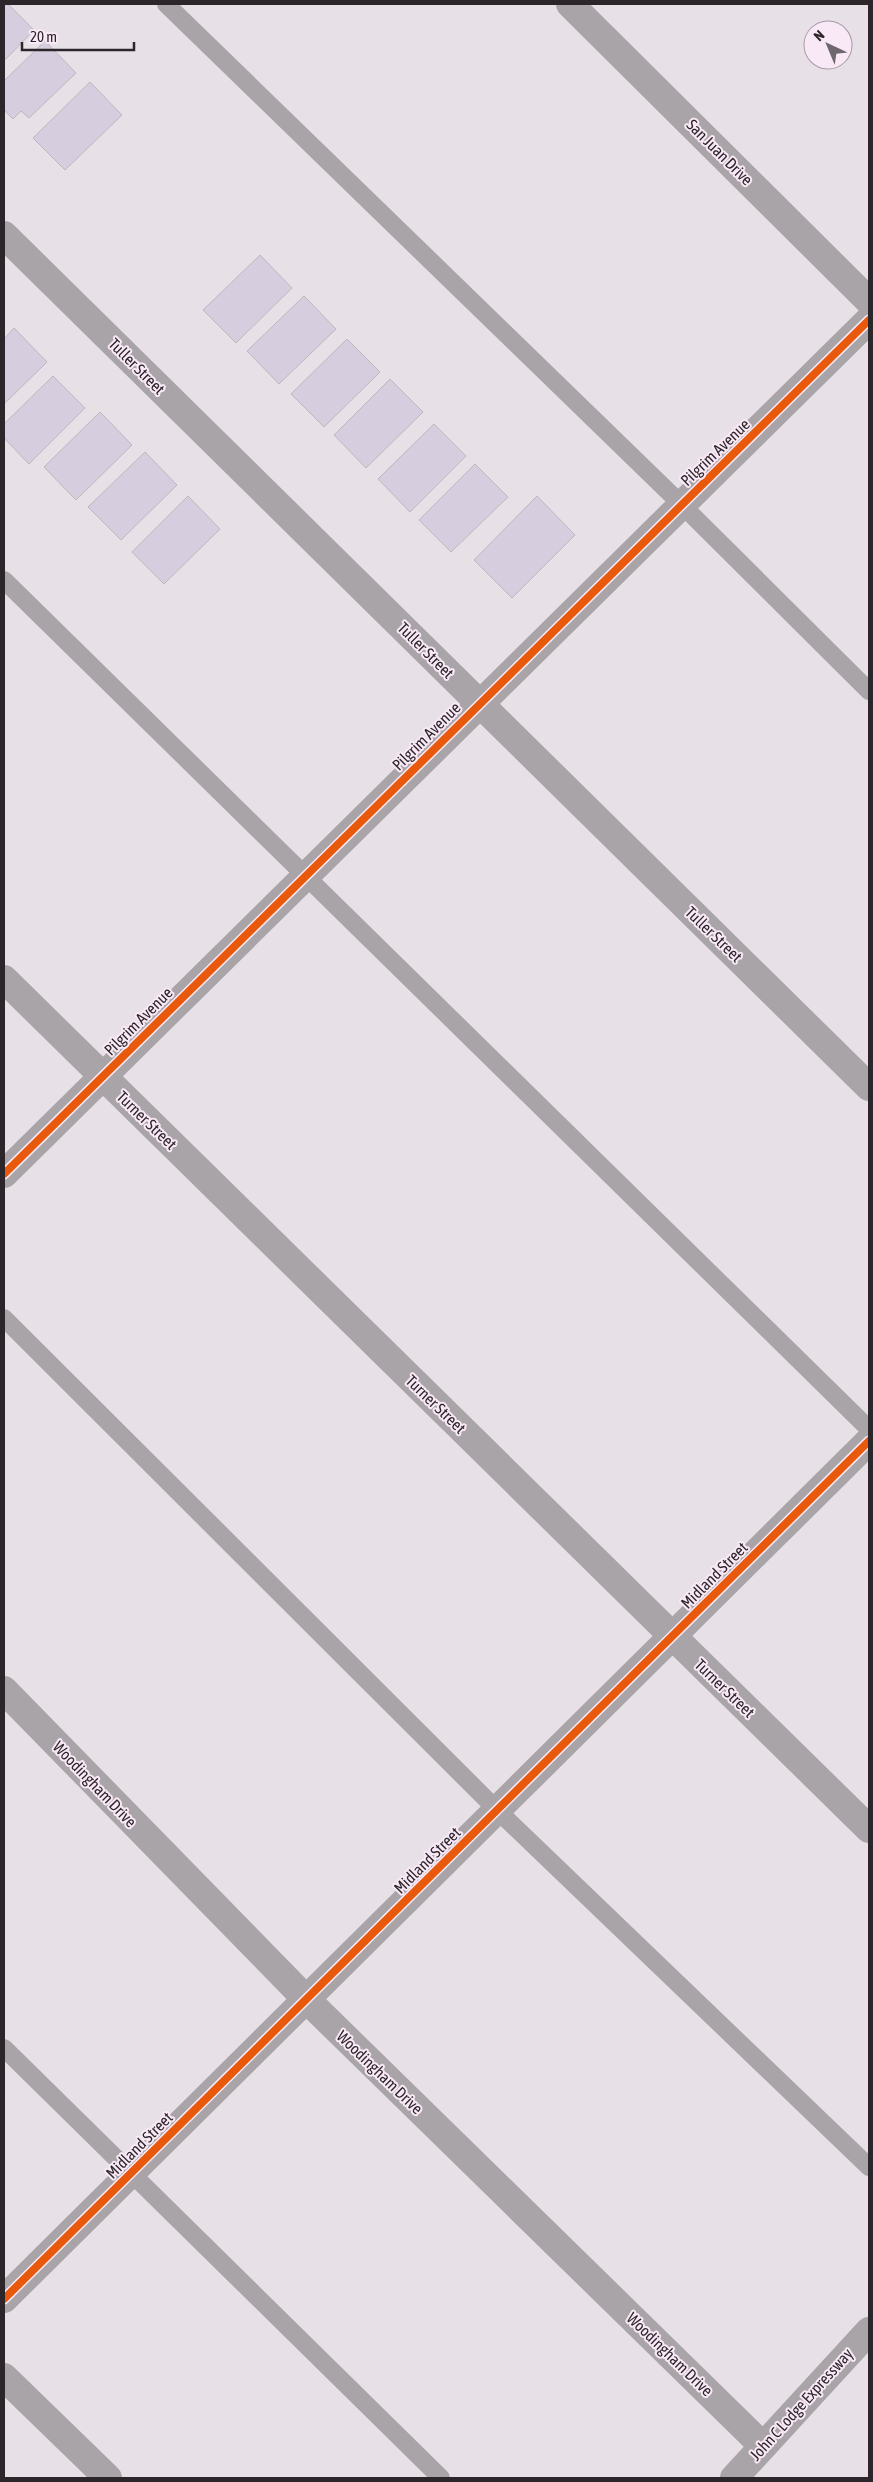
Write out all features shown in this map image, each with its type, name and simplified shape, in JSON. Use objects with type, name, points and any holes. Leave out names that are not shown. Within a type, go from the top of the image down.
[{"type":"street","name":"San Juan Drive","points":[[570,4],[869,301]]},
{"type":"street","name":"Tuller Street","points":[[4,235],[869,1087]]},
{"type":"street","name":"Pilgrim Avenue","points":[[4,1174],[869,320]]},
{"type":"street","name":"Turner Street","points":[[4,979],[869,1829]]},
{"type":"street","name":"Midland Street","points":[[4,2299],[869,1441]]},
{"type":"street","name":"Woodingham Drive","points":[[4,1690],[306,1999],[763,2446]]},
{"type":"street","name":"John C Lodge Expressway","points":[[734,2478],[869,2330]]},
{"type":"street","points":[[4,2377],[108,2478]]},
{"type":"lane","points":[[166,4],[681,504],[869,691]]},
{"type":"lane","points":[[4,580],[869,1429]]},
{"type":"lane","points":[[4,1318],[497,1810],[869,2167]]},
{"type":"lane","points":[[4,2048],[441,2478]]},
{"type":"building","points":[[4,4],[8,4],[34,30],[4,61]]},
{"type":"building","points":[[45,41],[76,73],[29,118],[21,111],[13,119],[4,110],[4,81]]},
{"type":"building","points":[[90,82],[122,115],[65,170],[33,138]]},
{"type":"building","points":[[260,255],[292,288],[236,343],[203,310]]},
{"type":"building","points":[[304,296],[336,329],[279,384],[247,351]]},
{"type":"building","points":[[14,328],[47,362],[4,404],[4,339]]},
{"type":"building","points":[[347,339],[380,372],[324,427],[291,394]]},
{"type":"building","points":[[53,376],[85,408],[29,464],[4,438],[4,424]]},
{"type":"building","points":[[390,379],[423,412],[366,468],[334,435]]},
{"type":"building","points":[[100,412],[132,445],[76,500],[44,467]]},
{"type":"building","points":[[434,424],[466,456],[410,512],[378,479]]},
{"type":"building","points":[[145,452],[177,485],[121,540],[88,507]]},
{"type":"building","points":[[475,464],[508,497],[451,552],[419,520]]},
{"type":"building","points":[[188,496],[220,529],[164,584],[132,552]]},
{"type":"building","points":[[537,496],[575,535],[512,598],[474,560]]},
{"type":"cycle path","points":[[4,1174],[869,320]]},
{"type":"cycle path","points":[[4,2299],[869,1441]]}]
